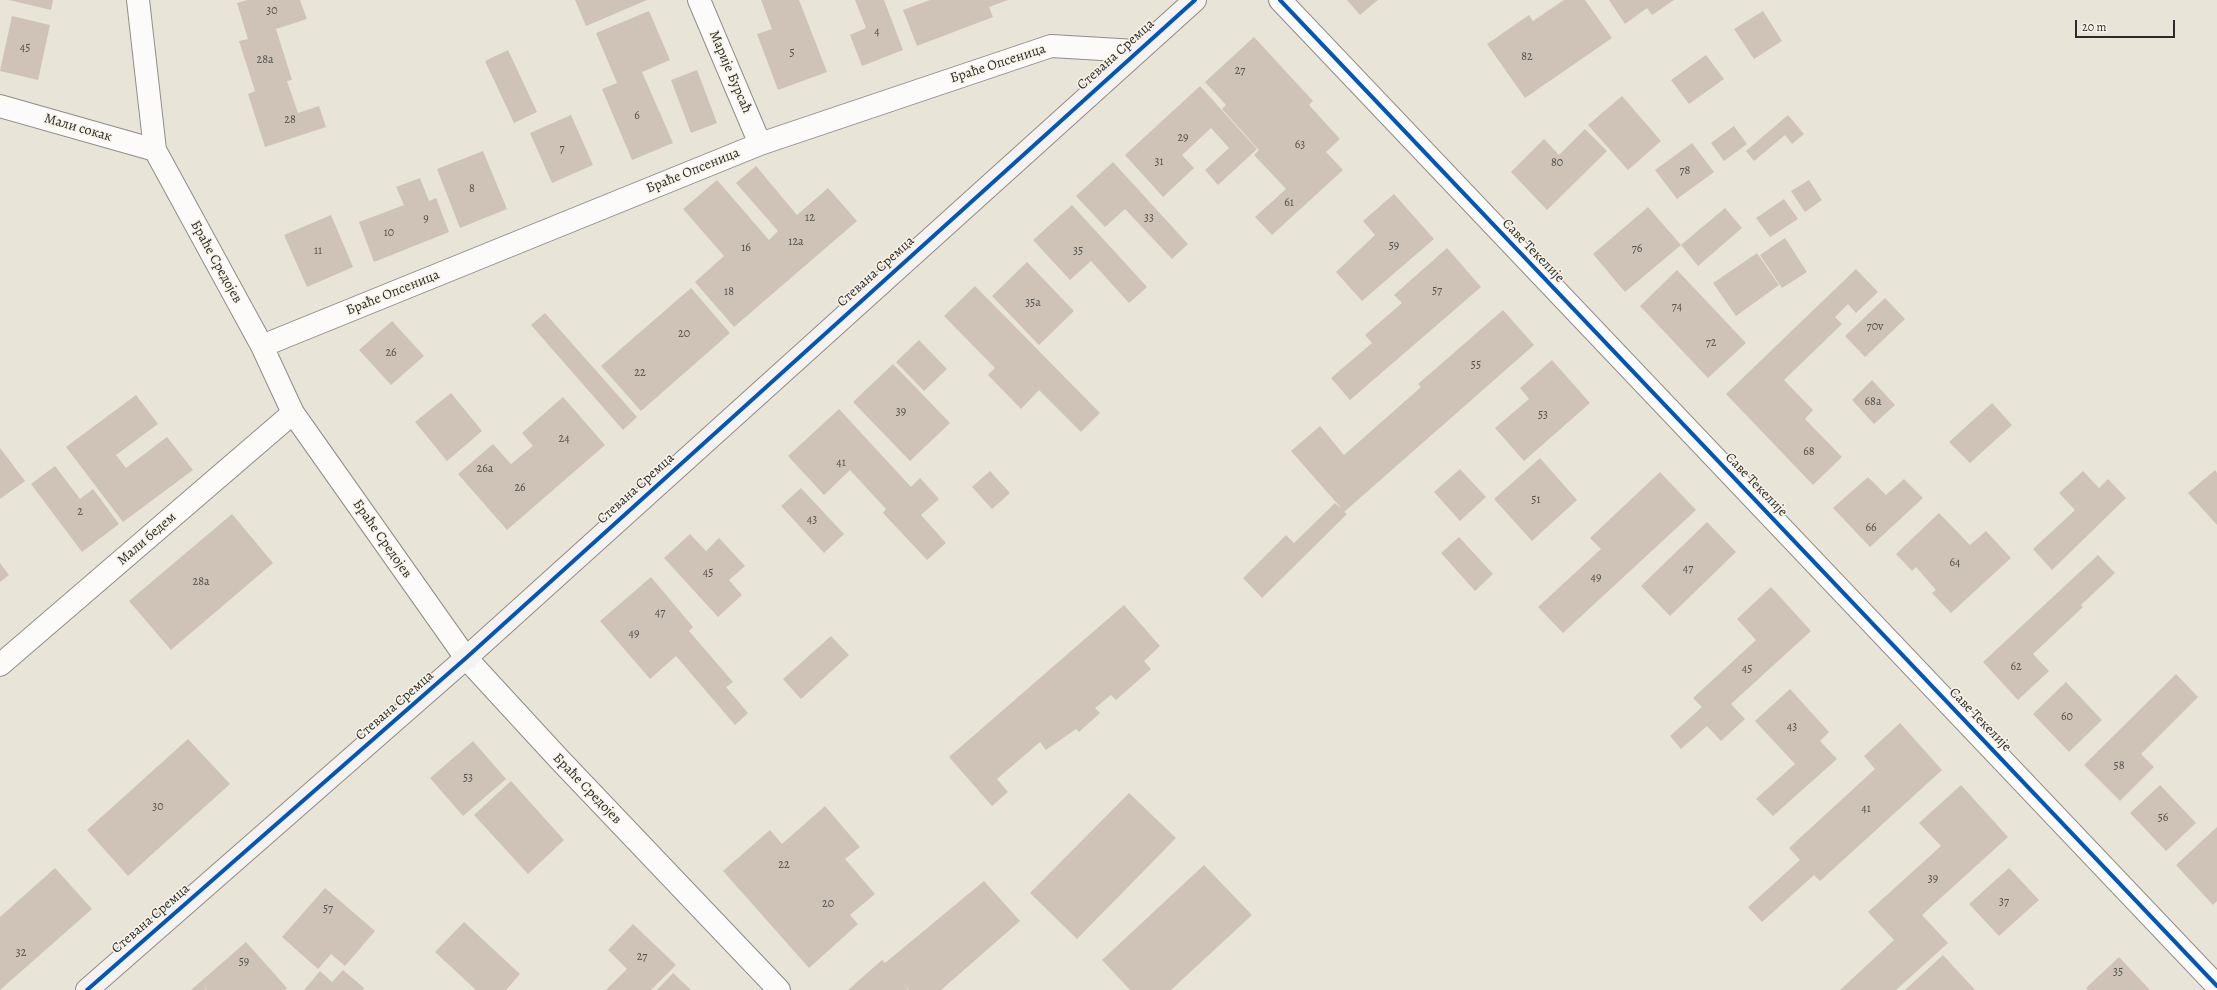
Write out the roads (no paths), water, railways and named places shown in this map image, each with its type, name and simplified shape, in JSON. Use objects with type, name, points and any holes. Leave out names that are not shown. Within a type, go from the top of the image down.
[{"type":"street","name":"Браће Средојев","points":[[138,0],[155,150],[262,346],[293,413],[466,658],[559,759],[779,990]]},
{"type":"street","name":"Марије Бурсаћ","points":[[699,0],[760,144]]},
{"type":"street","name":"Стевана Сремца","points":[[87,990],[466,658],[1136,51],[1195,0]]},
{"type":"street","name":"Саве Текелије","points":[[1280,0],[2217,986]]},
{"type":"street","name":"Браће Опсеница","points":[[262,346],[760,144],[1051,46],[1136,51]]},
{"type":"street","name":"Мали сокак","points":[[0,106],[155,150]]},
{"type":"street","name":"Мали бедем","points":[[0,665],[293,413]]}]
